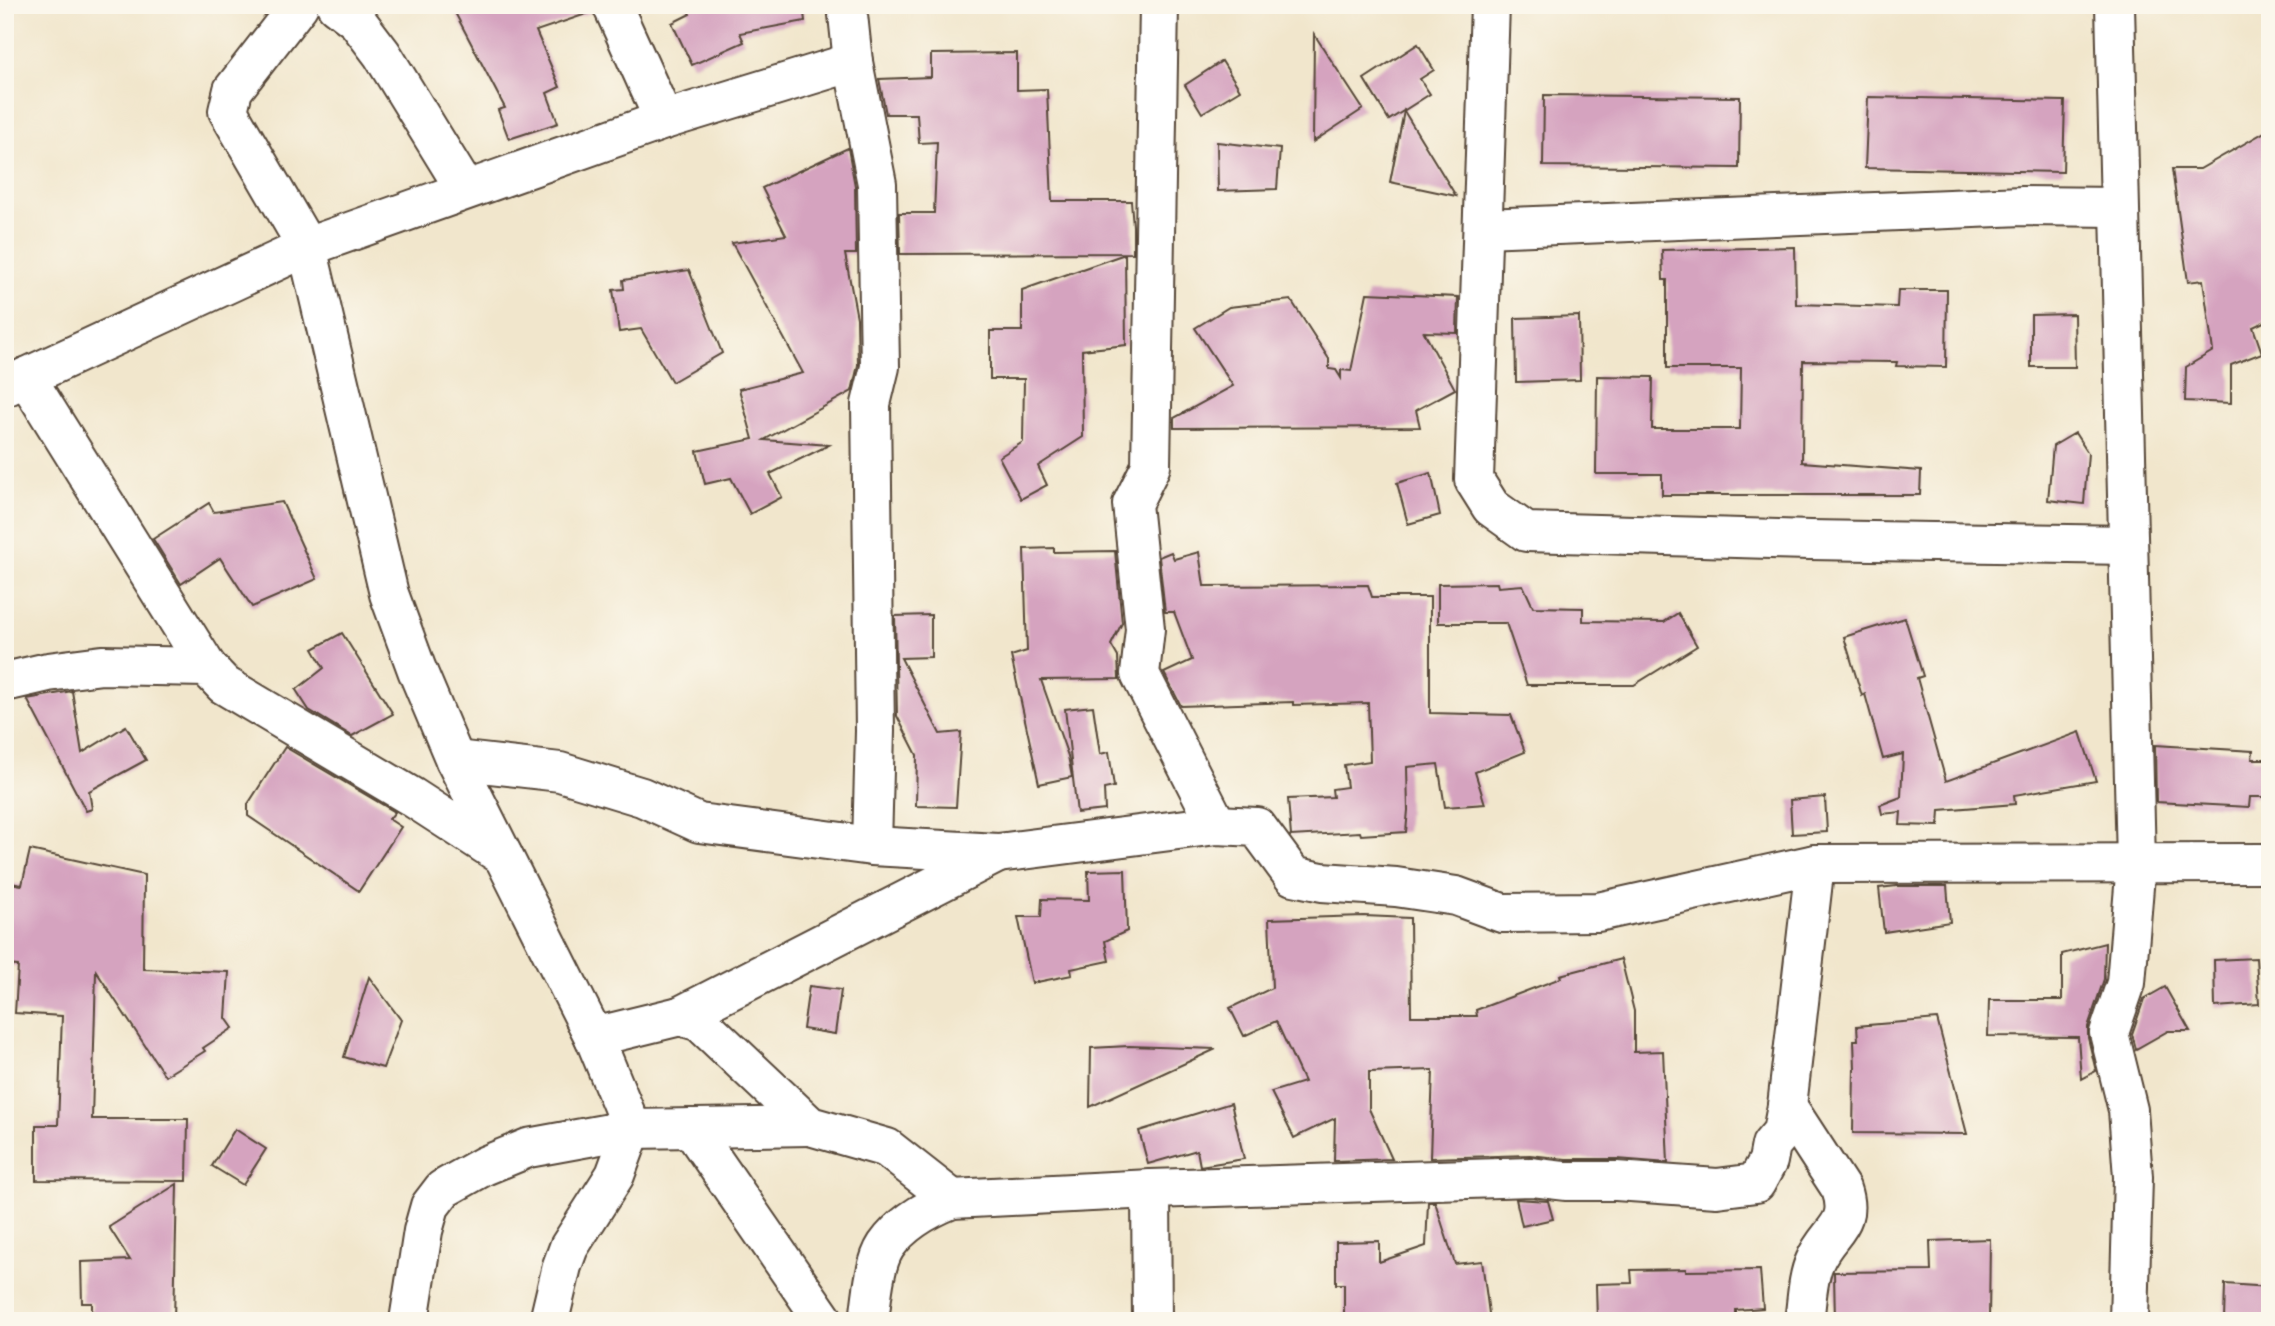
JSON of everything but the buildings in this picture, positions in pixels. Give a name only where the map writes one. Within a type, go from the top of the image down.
[{"type":"street","points":[[299,5],[233,90],[228,111],[307,247],[389,594],[416,670],[455,761],[594,1037],[632,1129],[615,1175],[569,1247],[550,1321]]},
{"type":"street","points":[[336,5],[357,21],[382,54],[465,189]]},
{"type":"street","points":[[612,5],[664,120]]},
{"type":"street","points":[[847,5],[853,62],[877,184],[880,367],[871,404],[875,731],[872,846]]},
{"type":"street","points":[[1159,5],[1151,466],[1132,503],[1145,629],[1140,674],[1217,825]]},
{"type":"street","points":[[1490,5],[1474,480],[1491,507],[1526,532],[2128,545]]},
{"type":"street","points":[[2115,5],[2136,863],[2126,983],[2109,1033],[2129,1110],[2133,1177],[2129,1321]]},
{"type":"street","points":[[504,858],[412,797],[224,685],[207,667],[16,382],[307,247],[664,120],[853,62]]},
{"type":"street","points":[[1483,228],[2023,206],[2119,207]]},
{"type":"street","points":[[5,682],[48,672],[102,665],[207,667]]},
{"type":"street","points":[[455,761],[560,772],[642,797],[699,823],[872,846],[998,853],[1217,825],[1257,827],[1293,876],[1322,882],[1396,887],[1456,896],[1502,913],[1598,912],[1815,864],[2270,863]]},
{"type":"street","points":[[594,1037],[680,1016],[998,853]]},
{"type":"street","points":[[869,1321],[875,1279],[885,1247],[904,1227],[926,1210],[953,1199],[1151,1189],[1531,1177],[1717,1188],[1756,1182],[1768,1161],[1771,1145],[1782,1132],[1787,1106],[1815,864]]},
{"type":"street","points":[[680,1016],[700,1023],[716,1036],[810,1126]]},
{"type":"street","points":[[1787,1106],[1841,1189],[1846,1203],[1843,1222],[1827,1238],[1814,1263],[1804,1321]]},
{"type":"street","points":[[409,1321],[423,1231],[430,1206],[443,1189],[484,1166],[528,1148],[632,1129],[810,1126],[887,1148],[953,1199]]},
{"type":"street","points":[[691,1128],[824,1321]]},
{"type":"street","points":[[1151,1189],[1152,1321]]}]
